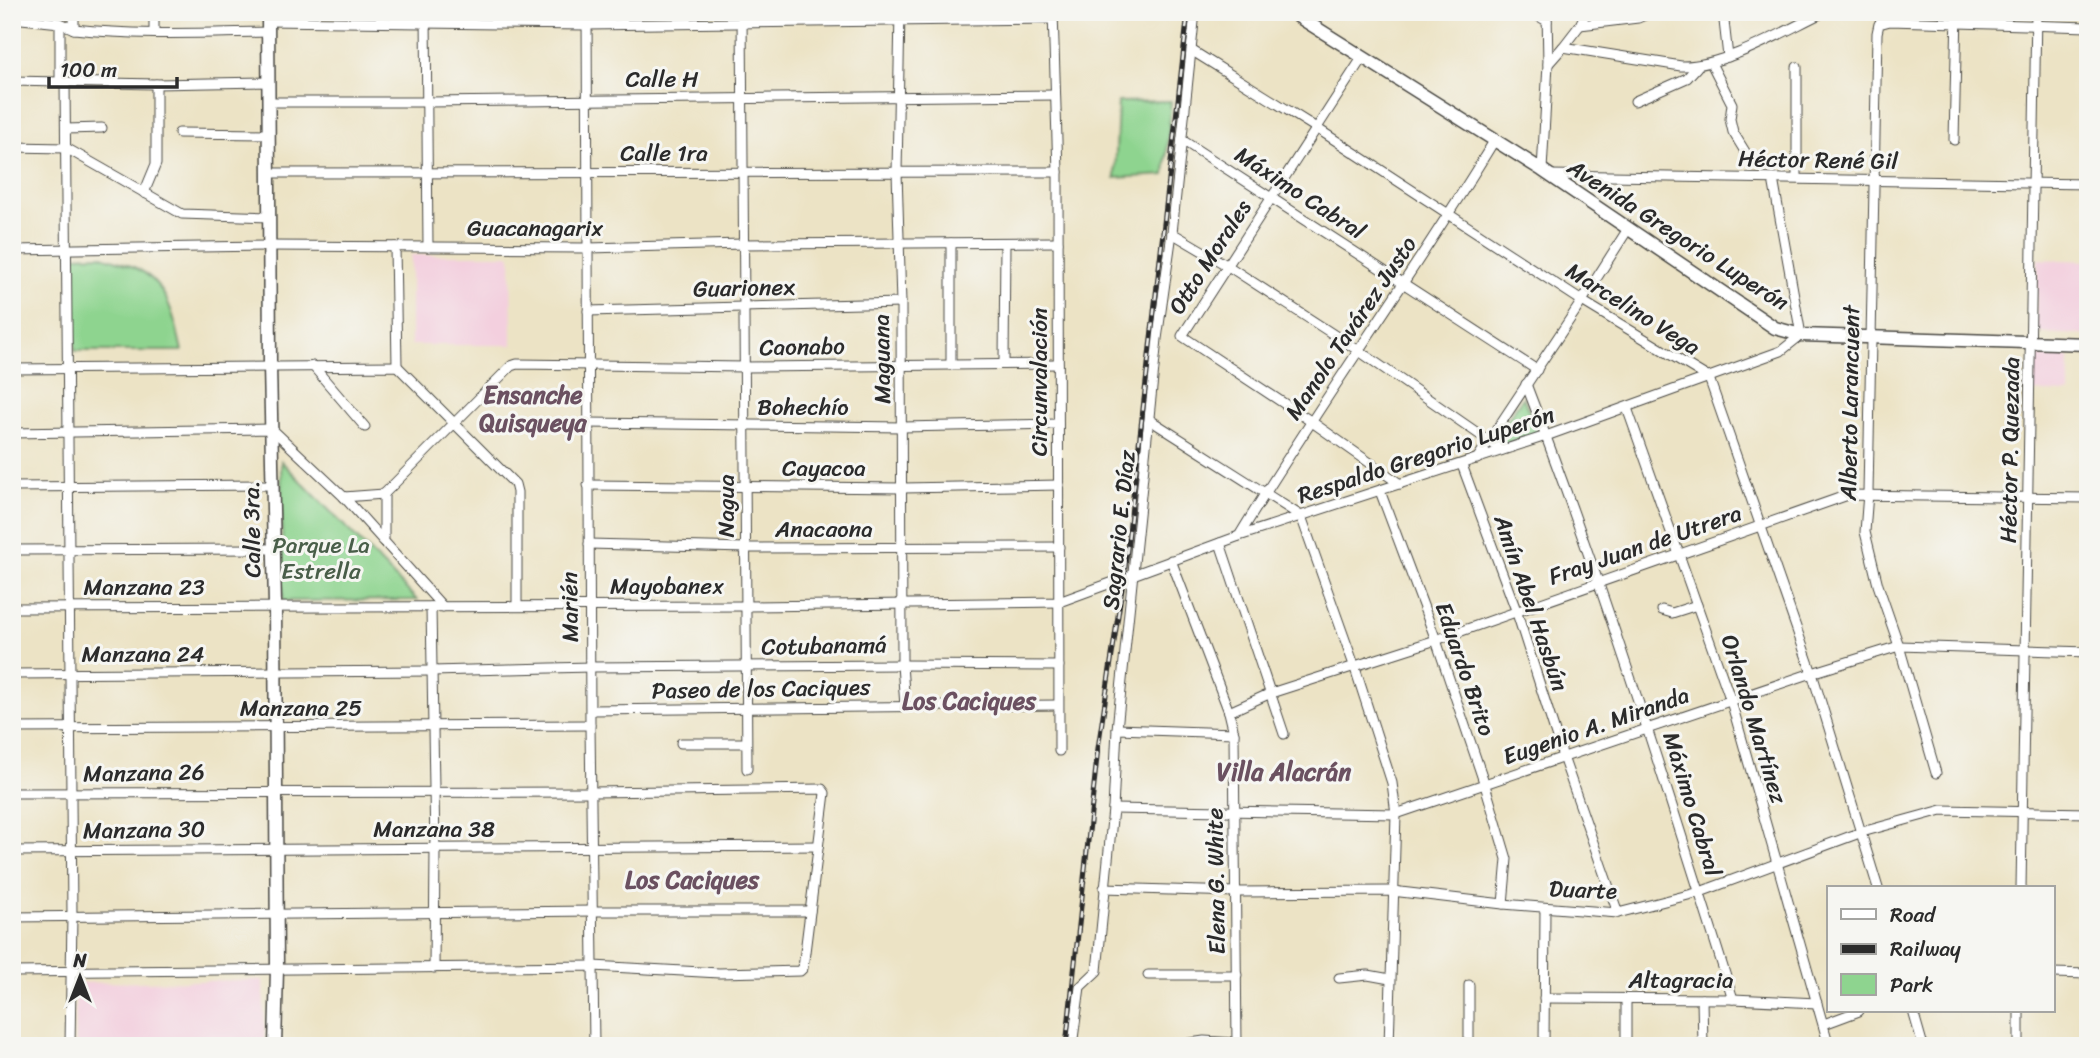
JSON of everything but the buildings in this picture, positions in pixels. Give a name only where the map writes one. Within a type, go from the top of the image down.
[{"type":"main road","name":"Avenida Gregorio Luperón","points":[[1291,12],[1545,173],[1774,328],[1801,335],[2088,344]]},
{"type":"main road","name":"Calle 3ra.","points":[[268,21],[270,365],[275,607],[275,1046]]},
{"type":"street","points":[[74,29],[75,12]]},
{"type":"street","points":[[154,12],[154,33]]},
{"type":"street","name":"Marién","points":[[587,12],[594,1046]]},
{"type":"street","name":"Nagua","points":[[742,12],[747,769]]},
{"type":"street","name":"Sagrario E. Díaz","points":[[1072,1046],[1080,987],[1097,971],[1113,809],[1117,729],[1157,339],[1172,233],[1195,12]]},
{"type":"street","points":[[1531,12],[1547,17],[1545,173]]},
{"type":"street","points":[[1548,64],[1580,25],[1586,12]]},
{"type":"street","points":[[1580,25],[1638,18],[1652,12]]},
{"type":"street","points":[[1723,12],[1728,57]]},
{"type":"street","points":[[1563,47],[1681,66],[1697,66],[1728,57],[1824,12]]},
{"type":"street","points":[[1954,140],[1957,12]]},
{"type":"street","name":"Héctor P. Quezada","points":[[2021,886],[2024,650],[2030,496],[2036,12]]},
{"type":"street","points":[[12,18],[23,15],[74,29],[154,33],[268,21],[426,17],[587,25],[1053,15]]},
{"type":"street","name":"Circunvalación","points":[[1053,15],[1058,172],[1059,751]]},
{"type":"street","points":[[426,17],[428,247]]},
{"type":"street","name":"Maguana","points":[[900,17],[897,172],[903,488],[902,664],[905,706]]},
{"type":"street","name":"Alberto Larancuent","points":[[1936,773],[1878,584],[1865,532],[1870,338],[1879,24],[1890,21],[1957,23]]},
{"type":"street","points":[[60,23],[66,128],[72,916],[70,1046]]},
{"type":"street","points":[[1957,23],[2088,27]]},
{"type":"street","name":"Marcelino Vega","points":[[1191,50],[1318,129],[1582,301],[1709,378],[1812,673],[1877,886]]},
{"type":"street","name":"Otto Morales","points":[[1312,422],[1182,336],[1363,58]]},
{"type":"street","points":[[1711,63],[1732,104],[1730,119],[1733,132],[1752,163]]},
{"type":"street","points":[[1635,101],[1687,78],[1697,66]]},
{"type":"street","points":[[1797,67],[1797,178]]},
{"type":"street","points":[[12,81],[156,84],[268,82]]},
{"type":"street","points":[[144,194],[156,164],[156,84]]},
{"type":"street","name":"Calle H","points":[[269,102],[1055,95]]},
{"type":"street","points":[[66,128],[102,128]]},
{"type":"street","points":[[179,133],[269,134]]},
{"type":"street","name":"Máximo Cabral","points":[[1182,140],[1537,370]]},
{"type":"street","name":"Manolo Tavárez Justo","points":[[1239,536],[1450,214],[1494,141]]},
{"type":"street","points":[[12,147],[66,148],[182,214],[269,217]]},
{"type":"street","name":"Calle 1ra","points":[[269,173],[1058,172]]},
{"type":"street","name":"Héctor René Gil","points":[[1545,173],[2088,184]]},
{"type":"street","points":[[1773,179],[1801,335]]},
{"type":"street","points":[[1477,459],[1628,229]]},
{"type":"street","points":[[1172,233],[1359,351],[1502,450]]},
{"type":"street","name":"Guacanagarix","points":[[12,250],[269,246],[588,248],[1058,242]]},
{"type":"street","points":[[951,243],[951,365]]},
{"type":"street","points":[[1004,243],[1004,364]]},
{"type":"street","points":[[395,247],[397,366],[515,484],[517,606]]},
{"type":"street","name":"Guarionex","points":[[588,311],[901,303]]},
{"type":"street","name":"Respaldo Gregorio Luperón","points":[[1059,602],[1239,536],[1462,465],[1627,408],[1781,351],[1801,335]]},
{"type":"street","name":"Caonabo","points":[[384,494],[511,366],[524,363],[746,367],[1058,364]]},
{"type":"street","points":[[313,366],[365,427]]},
{"type":"street","points":[[12,369],[397,366]]},
{"type":"street","name":"Máximo Cabral","points":[[1526,384],[1599,582],[1733,999]]},
{"type":"street","name":"Orlando Martínez","points":[[1627,408],[1731,701],[1829,1046]]},
{"type":"street","points":[[1150,420],[1301,516],[1392,783],[1396,814],[1389,1046]]},
{"type":"street","points":[[1312,422],[1400,484]]},
{"type":"street","name":"Bohechío","points":[[589,423],[902,427],[1058,424]]},
{"type":"street","points":[[12,433],[272,429],[384,538],[443,607]]},
{"type":"street","name":"Amín Abel Hasbún","points":[[1462,465],[1516,610],[1563,757],[1618,913]]},
{"type":"street","points":[[12,487],[272,485]]},
{"type":"street","name":"Cayacoa","points":[[589,485],[903,488],[1059,485]]},
{"type":"street","name":"Eduardo Brito","points":[[1380,491],[1436,640],[1485,785],[1507,859],[1503,904]]},
{"type":"street","points":[[344,497],[384,494],[384,538]]},
{"type":"street","name":"Fray Juan de Utrera","points":[[1229,712],[1270,693],[1436,640],[1848,495],[2088,498]]},
{"type":"street","points":[[1220,543],[1284,734]]},
{"type":"street","name":"Anacaona","points":[[589,544],[746,548],[1059,547]]},
{"type":"street","points":[[12,550],[273,549]]},
{"type":"street","name":"Elena G. White","points":[[1171,560],[1229,712],[1234,733],[1237,1045]]},
{"type":"street","name":"Mayobanex","points":[[275,607],[1059,602]]},
{"type":"street","points":[[1662,610],[1672,613],[1697,605]]},
{"type":"street","name":"Manzana 23","points":[[12,608],[275,607]]},
{"type":"street","points":[[431,607],[434,968]]},
{"type":"street","name":"Eugenio A. Miranda","points":[[1113,809],[1396,814],[1899,646],[2088,652]]},
{"type":"street","name":"Cotubanamá","points":[[432,671],[902,664],[1059,666]]},
{"type":"street","points":[[275,672],[432,671]]},
{"type":"street","name":"Manzana 24","points":[[12,674],[275,672]]},
{"type":"street","name":"Paseo de los Caciques","points":[[591,710],[1058,705]]},
{"type":"street","name":"Manzana 25","points":[[12,728],[590,725]]},
{"type":"street","points":[[1117,729],[1234,733]]},
{"type":"street","points":[[681,743],[746,743]]},
{"type":"street","name":"Manzana 26","points":[[12,793],[822,789],[825,793],[818,846]]},
{"type":"street","name":"Duarte","points":[[1104,888],[1236,892],[1392,891],[1503,904],[1618,913],[1700,892],[1862,832],[1942,810],[2088,813]]},
{"type":"street","points":[[12,972],[593,966],[719,973],[800,971],[803,968],[818,846]]},
{"type":"street","name":"Manzana 38","points":[[276,847],[435,849],[818,846]]},
{"type":"street","name":"Manzana 30","points":[[12,850],[276,847]]},
{"type":"street","points":[[1544,1046],[1545,908]]},
{"type":"street","points":[[12,917],[810,911]]},
{"type":"street","points":[[2054,973],[2088,974]]},
{"type":"street","points":[[1148,975],[1237,975]]},
{"type":"street","points":[[1339,978],[1368,975],[1390,979]]},
{"type":"street","points":[[1469,985],[1469,1046]]},
{"type":"street","name":"Altagracia","points":[[1544,998],[1733,999],[1818,1003]]},
{"type":"street","points":[[1626,999],[1626,1046]]},
{"type":"street","points":[[1702,999],[1703,1046]]},
{"type":"street","points":[[1824,1024],[1856,1012]]},
{"type":"street","points":[[1913,1012],[1923,1046]]},
{"type":"street","points":[[2019,1012],[2019,1046]]},
{"type":"street","points":[[1170,1046],[1204,1041],[1285,1046]]},
{"type":"shaded area","points":[[411,255],[511,255],[512,345],[411,345]]},
{"type":"shaded area","points":[[2038,259],[2088,261],[2088,335],[2035,333]]},
{"type":"shaded area","points":[[2034,356],[2069,357],[2069,393],[2033,392]]},
{"type":"shaded area","points":[[263,980],[265,1046],[76,1046],[75,983]]},
{"type":"green space","points":[[1171,101],[1165,175],[1115,178],[1118,102]]},
{"type":"green space","points":[[100,255],[138,269],[157,285],[169,305],[182,351],[75,351],[73,256]]},
{"type":"green space","points":[[1523,397],[1538,433],[1505,444],[1496,436]]},
{"type":"green space","name":"Parque La Estrella","points":[[281,461],[417,600],[283,601]]},
{"type":"railway","points":[[1066,1046],[1098,748],[1124,576],[1188,12]]},
{"type":"district","name":"Ensanche Quisqueya","points":[[533,409]]},
{"type":"district","name":"Los Caciques","points":[[969,701]]},
{"type":"district","name":"Villa Alacrán","points":[[1284,772]]},
{"type":"district","name":"Los Caciques","points":[[692,880]]}]
